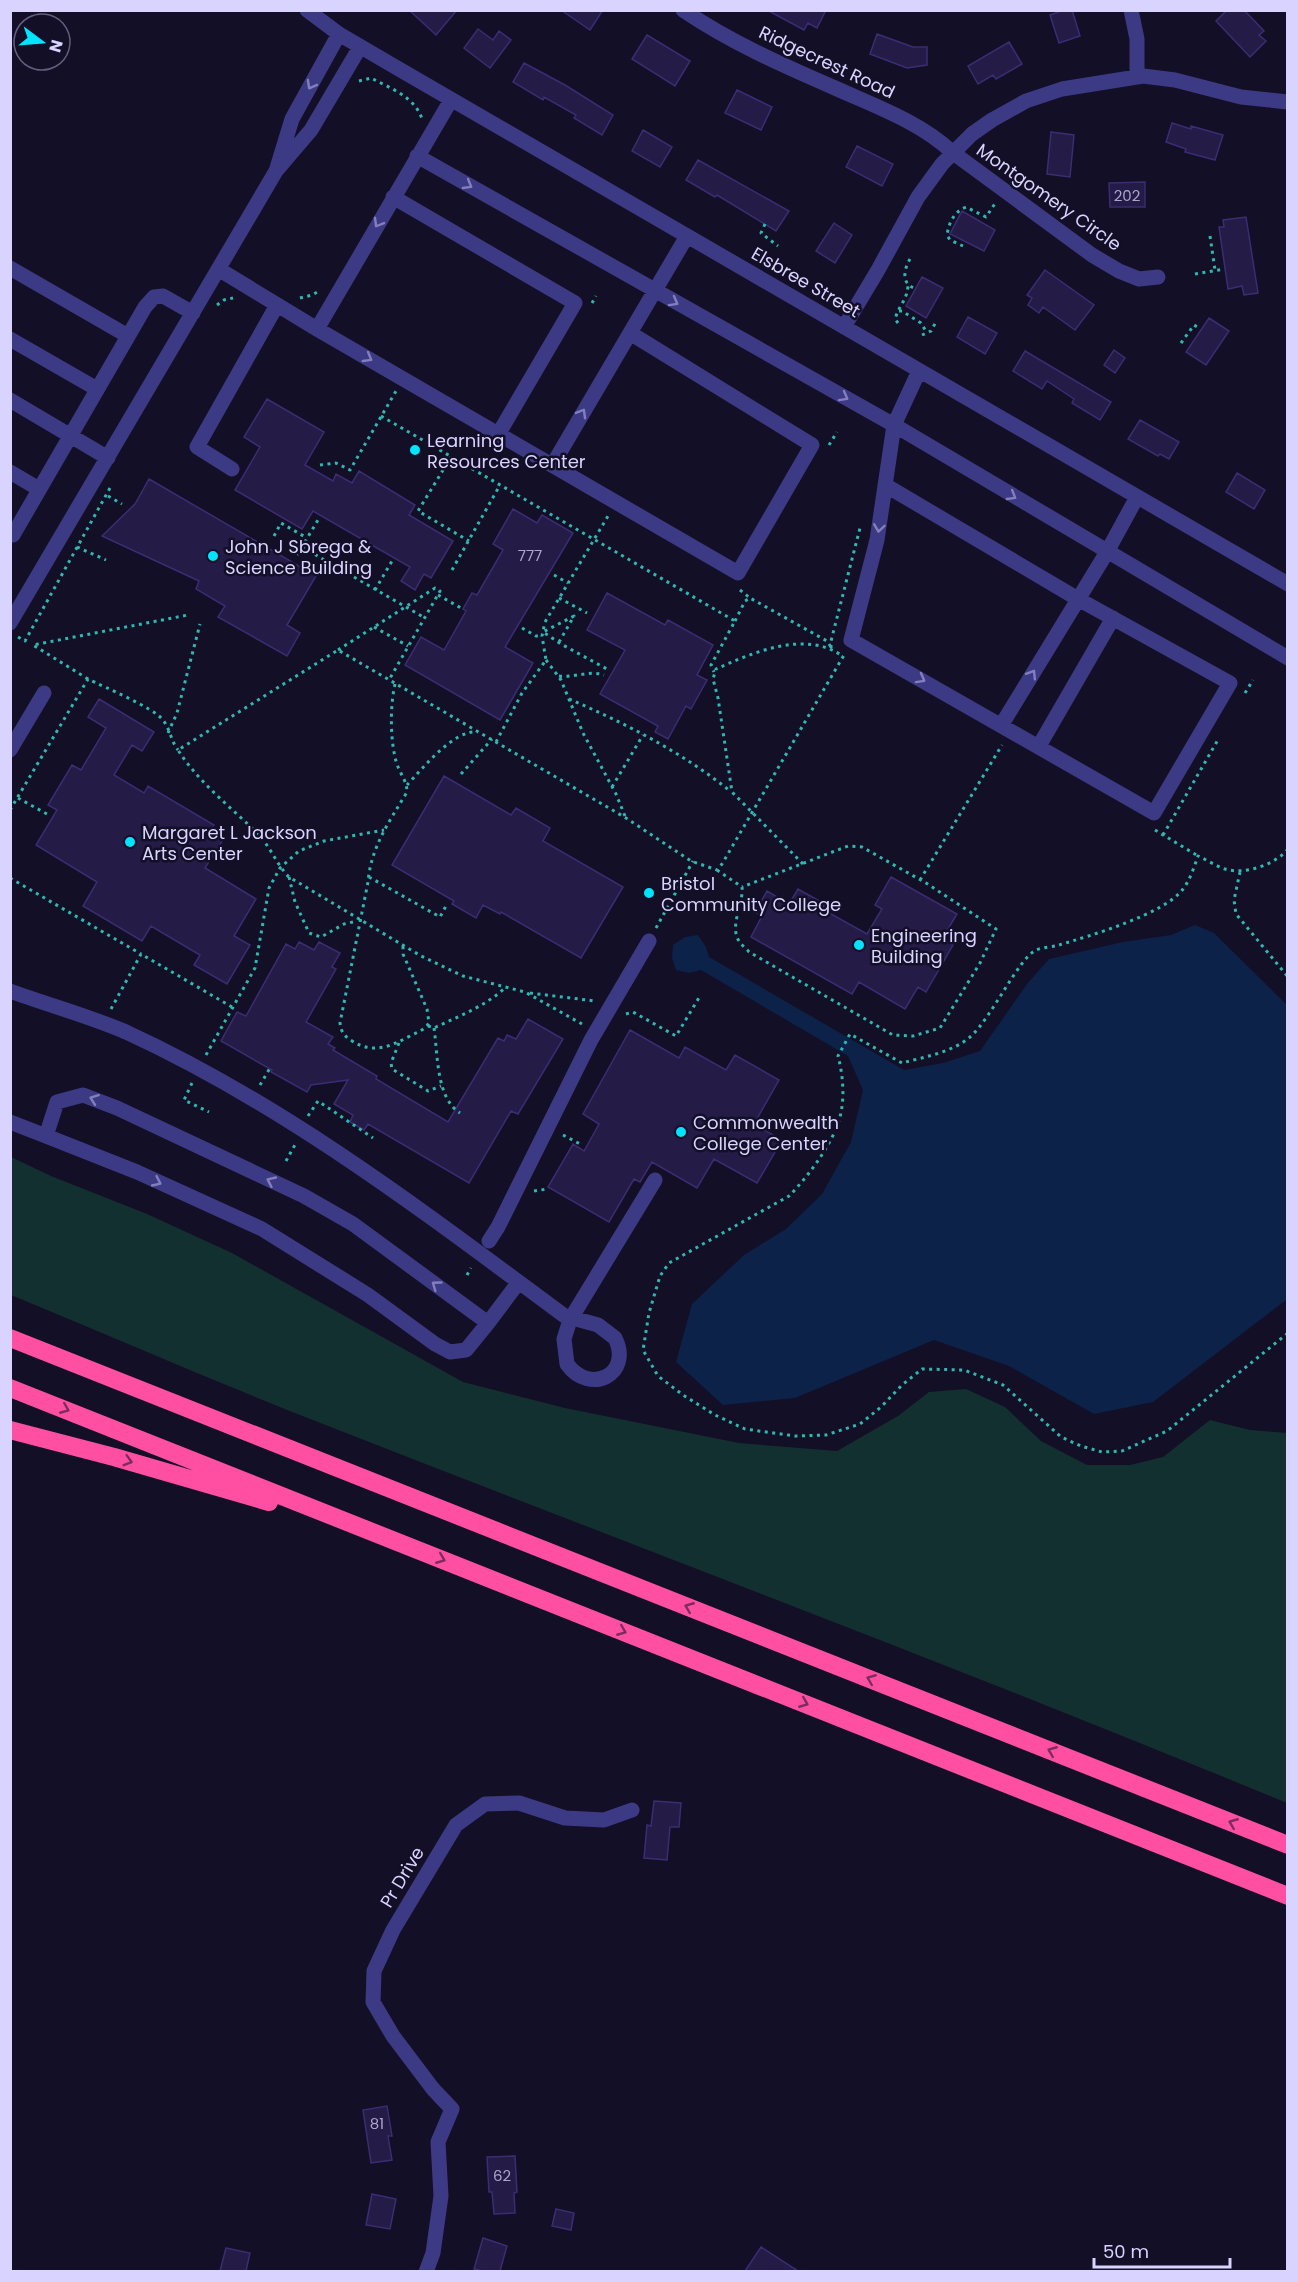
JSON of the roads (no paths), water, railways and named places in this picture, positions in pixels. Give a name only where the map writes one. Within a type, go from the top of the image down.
[{"type":"highway","points":[[10,1338],[1287,1845]]},
{"type":"highway","points":[[10,1388],[1287,1896]]},
{"type":"highway","points":[[10,1430],[222,1488],[407,1545]]},
{"type":"street","name":"Elsbree Street","points":[[307,10],[360,47],[1287,584]]},
{"type":"street","name":"Ridgecrest Road","points":[[683,10],[778,62],[909,122],[937,139],[952,152]]},
{"type":"street","points":[[1131,10],[1137,39],[1137,77]]},
{"type":"street","points":[[276,171],[292,119],[339,34]]},
{"type":"street","points":[[10,623],[220,270],[276,171],[311,130],[360,47]]},
{"type":"street","points":[[844,327],[918,197],[952,152],[982,126],[1026,100],[1062,89],[1137,77],[1159,77],[1229,94],[1287,102]]},
{"type":"street","points":[[317,328],[451,100]]},
{"type":"street","name":"Montgomery Circle","points":[[952,152],[1092,255],[1119,271],[1139,279],[1158,277]]},
{"type":"street","points":[[417,156],[894,425],[1287,658]]},
{"type":"street","points":[[393,197],[574,303],[500,433]]},
{"type":"street","points":[[553,464],[687,236]]},
{"type":"street","points":[[10,268],[128,336]]},
{"type":"street","points":[[220,270],[738,573],[812,445],[630,333]]},
{"type":"street","points":[[13,535],[145,306],[154,297],[163,296],[193,313]]},
{"type":"street","points":[[232,469],[197,447],[277,305]]},
{"type":"street","points":[[10,339],[97,388]]},
{"type":"street","points":[[885,485],[1078,598],[1230,683],[1154,813],[1002,724],[851,640],[877,540],[885,485],[894,425],[920,371]]},
{"type":"street","points":[[10,400],[108,458]]},
{"type":"street","points":[[10,472],[39,489]]},
{"type":"street","points":[[1002,724],[1107,552],[1137,497]]},
{"type":"street","points":[[1039,746],[1113,618]]},
{"type":"street","points":[[10,750],[44,693]]},
{"type":"street","points":[[489,1241],[596,1032],[616,1009],[649,941]]},
{"type":"street","points":[[11,993],[125,1032],[229,1086],[339,1153],[570,1320],[655,1180]]},
{"type":"street","points":[[46,1136],[57,1102],[83,1095],[117,1108],[314,1201],[353,1224],[485,1321]]},
{"type":"street","points":[[10,1122],[137,1172],[262,1229],[368,1295],[435,1344],[450,1352],[466,1350],[485,1321],[518,1283]]},
{"type":"street","name":"Pr Drive","points":[[426,2271],[433,2253],[441,2196],[438,2142],[452,2109],[426,2080],[393,2036],[373,2002],[374,1971],[393,1930],[456,1825],[485,1804],[519,1803],[565,1818],[604,1820],[632,1810]]},
{"type":"water","points":[[1195,925],[1214,933],[1287,1005],[1288,1299],[1153,1402],[1094,1414],[1009,1366],[934,1340],[795,1398],[723,1405],[676,1362],[692,1304],[744,1255],[786,1229],[822,1194],[851,1142],[863,1090],[848,1056],[701,970],[689,973],[676,970],[672,958],[673,945],[685,937],[698,935],[709,957],[904,1070],[943,1063],[980,1051],[1027,984],[1049,959],[1123,942],[1171,935]]},
{"type":"place","name":"Learning Resources Center","points":[[415,450]]},
{"type":"place","name":"John J Sbrega & Science Building","points":[[213,556]]},
{"type":"place","name":"Margaret L Jackson Arts Center","points":[[130,842]]},
{"type":"place","name":"Bristol Community College","points":[[649,893]]},
{"type":"place","name":"Engineering Building","points":[[859,945]]},
{"type":"place","name":"Commonwealth College Center","points":[[681,1132]]}]
